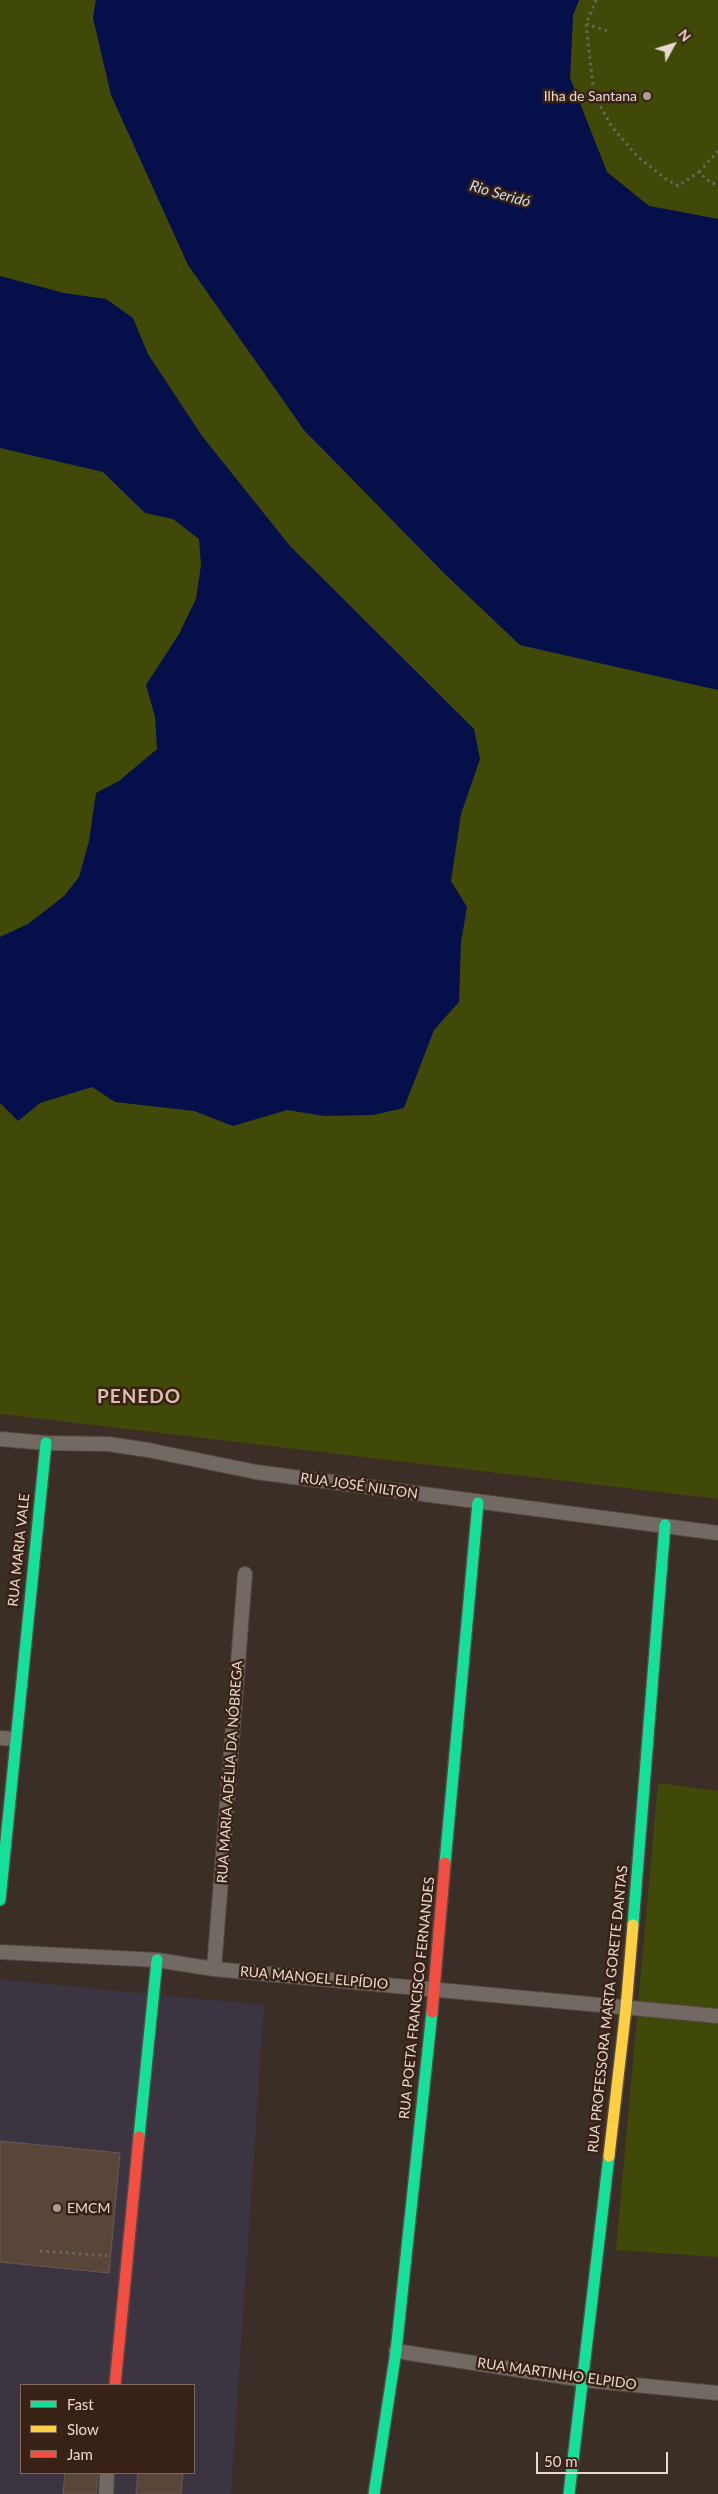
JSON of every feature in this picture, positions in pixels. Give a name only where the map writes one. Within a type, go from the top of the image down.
[{"type":"street","name":"RUA JOSÉ NILTON","points":[[0,1439],[46,1443],[108,1444],[148,1450],[256,1472],[478,1503],[718,1533]]},
{"type":"street","name":"RUA MARIA VALE","points":[[0,1900],[14,1739],[46,1443]]},
{"type":"street","name":"RUA POETA FRANCISCO FERNANDES","points":[[374,2494],[396,2351],[434,1990],[478,1503]]},
{"type":"street","name":"RUA PROFESSORA MARTA GORETE DANTAS","points":[[569,2494],[584,2380],[626,2008],[666,1525]]},
{"type":"street","name":"RUA MARIA ADÉLIA DA NÓBREGA","points":[[214,1969],[245,1574]]},
{"type":"street","points":[[0,1738],[14,1739]]},
{"type":"street","name":"RUA MANOEL ELPÍDIO","points":[[0,1952],[158,1960],[214,1969],[718,2016]]},
{"type":"street","points":[[115,2384],[158,1960]]},
{"type":"street","name":"RUA MARTINHO ELPIDO","points":[[396,2351],[584,2380],[718,2393]]},
{"type":"street","points":[[106,2494],[107,2474]]},
{"type":"path","points":[[596,0],[586,24],[594,95],[612,127],[638,157],[678,186],[699,172],[718,151]]},
{"type":"path","points":[[586,24],[608,31]]},
{"type":"path","points":[[699,172],[711,183],[718,184]]},
{"type":"path","points":[[40,2251],[128,2258]]},
{"type":"shaded area","points":[[0,1979],[264,2005],[231,2494],[0,2494]]},
{"type":"green space","points":[[0,0],[96,0],[93,18],[304,430],[444,573],[520,645],[718,690],[718,1499],[0,1414]]},
{"type":"green space","name":"Ilha de Santana","points":[[579,0],[718,0],[718,219],[649,206],[607,172],[570,78],[573,15]]},
{"type":"green space","points":[[658,1783],[718,1791],[718,2257],[616,2250]]},
{"type":"water","name":"Rio Seridó","points":[[96,0],[579,0],[573,15],[570,78],[607,172],[649,206],[718,219],[718,690],[520,645],[444,573],[304,430],[188,265],[111,95],[93,18]]},
{"type":"water","points":[[0,276],[64,293],[106,299],[133,318],[148,354],[202,436],[290,546],[474,729],[480,759],[461,814],[451,881],[467,907],[461,942],[459,1002],[434,1030],[404,1108],[373,1115],[324,1116],[287,1110],[233,1126],[194,1111],[115,1102],[92,1087],[40,1103],[18,1121],[0,1103],[0,937],[28,924],[64,896],[79,877],[89,841],[96,793],[119,781],[157,749],[155,717],[146,685],[179,634],[196,599],[201,565],[199,539],[173,519],[145,513],[103,472],[0,448]]},
{"type":"building","name":"EMCM","points":[[0,2141],[120,2153],[109,2273],[0,2262]]},
{"type":"building","points":[[65,2474],[98,2474],[96,2494],[63,2494]]},
{"type":"building","points":[[138,2474],[183,2474],[181,2494],[136,2494]]},
{"type":"traffic: fast","points":[[0,1900],[46,1443]]},
{"type":"traffic: fast","points":[[445,1863],[478,1503]]},
{"type":"traffic: fast","points":[[633,1925],[665,1525]]},
{"type":"traffic: fast","points":[[139,2137],[157,1960]]},
{"type":"traffic: fast","points":[[374,2494],[396,2351],[432,2012]]},
{"type":"traffic: fast","points":[[569,2494],[609,2156]]},
{"type":"traffic: slow","points":[[609,2156],[626,2008],[633,1925]]},
{"type":"traffic: jam","points":[[432,2012],[445,1863]]},
{"type":"traffic: jam","points":[[115,2384],[139,2137]]},
{"type":"place","name":"Ilha de Santana","points":[[647,96]]},
{"type":"place","name":"EMCM","points":[[57,2208]]},
{"type":"district","name":"PENEDO","points":[[139,1397]]}]
